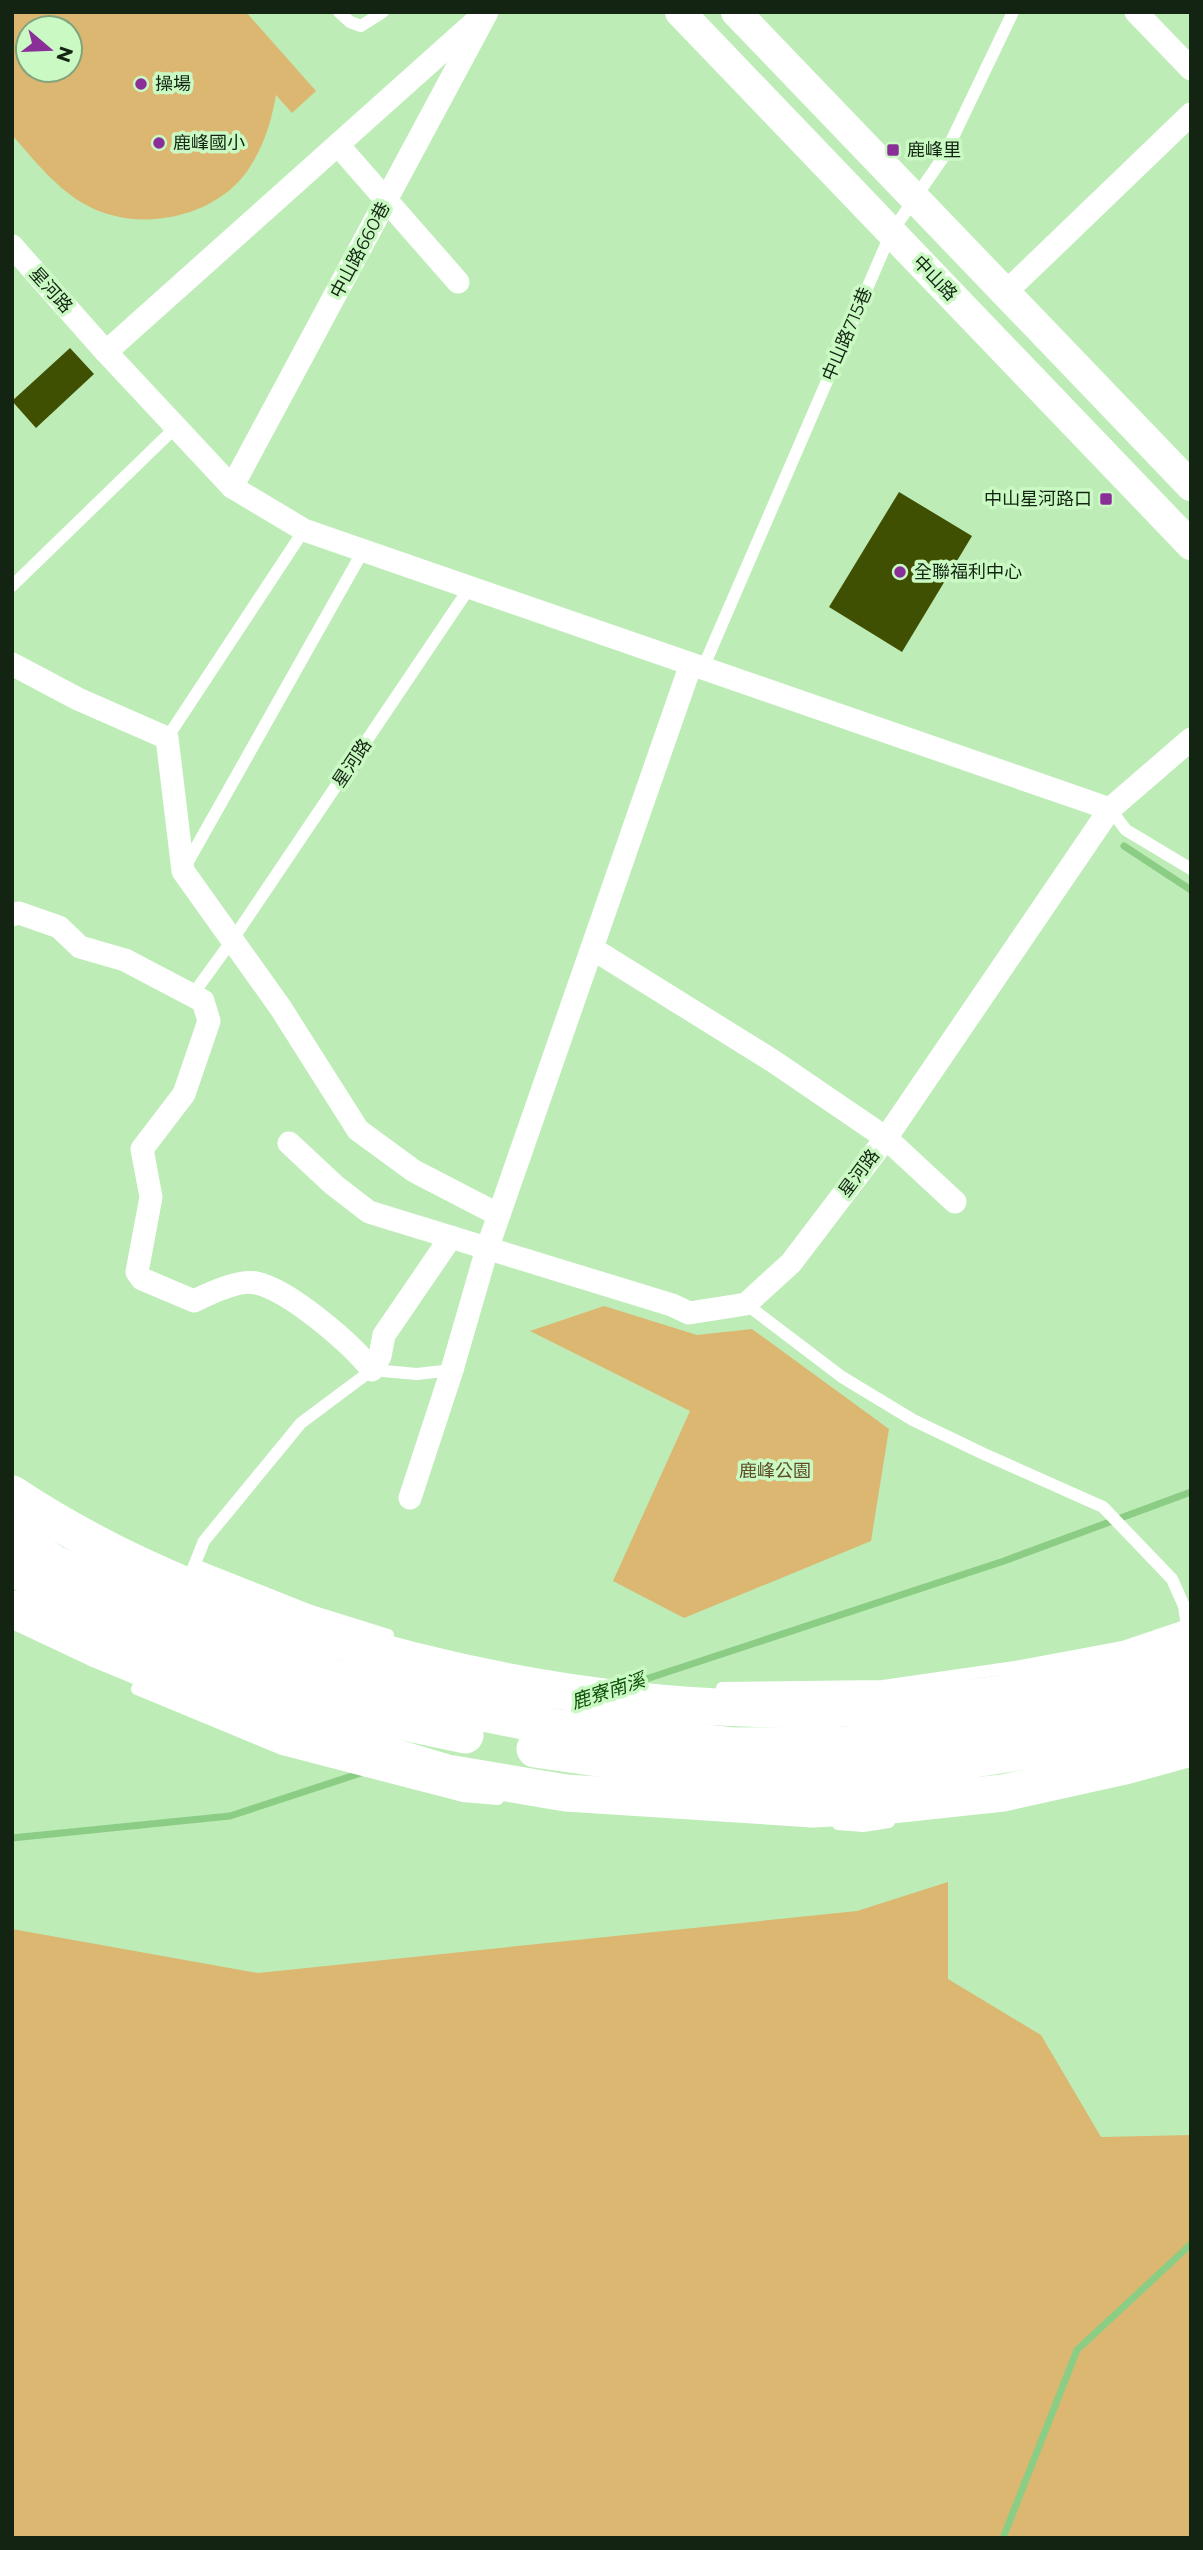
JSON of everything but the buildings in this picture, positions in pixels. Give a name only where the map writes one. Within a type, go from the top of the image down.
[{"type":"main road","points":[[12,1494],[50,1519],[129,1560],[214,1598],[285,1624],[380,1653],[455,1671],[630,1701],[762,1708],[862,1707],[955,1699],[1058,1684],[1157,1660],[1189,1633]]},
{"type":"main road","points":[[12,1536],[53,1563],[202,1630],[336,1678],[439,1704],[558,1728],[734,1746],[849,1745],[969,1733],[1104,1708],[1191,1678]]},
{"type":"main road","points":[[12,1566],[70,1601],[220,1665],[333,1707],[536,1749],[688,1771],[845,1774],[968,1760],[1110,1737],[1191,1711]]},
{"type":"main road","points":[[12,1609],[99,1650],[268,1720],[447,1773],[566,1793],[814,1809],[891,1805],[1003,1793],[1125,1766],[1191,1748]]},
{"type":"street","name":"中山路660巷","points":[[106,352],[487,12]]},
{"type":"street","name":"中山路660巷","points":[[232,487],[487,12]]},
{"type":"street","name":"中山路","points":[[680,12],[1191,545]]},
{"type":"street","points":[[736,12],[1191,486]]},
{"type":"street","points":[[1136,12],[1191,69]]},
{"type":"street","points":[[1005,293],[1191,114]]},
{"type":"street","points":[[338,145],[458,282]]},
{"type":"street","name":"星河路","points":[[12,246],[232,487],[304,530],[1110,809]]},
{"type":"street","points":[[12,664],[78,699],[167,738],[183,871],[233,939],[358,1130],[414,1171],[499,1215]]},
{"type":"street","points":[[410,1498],[452,1370],[487,1248],[697,666]]},
{"type":"street","name":"星河路","points":[[746,1304],[791,1263],[886,1138],[1110,809],[1191,739]]},
{"type":"street","points":[[12,915],[19,912],[59,927],[80,947],[125,960],[203,1001],[209,1021],[184,1094],[142,1149],[151,1197],[136,1272],[142,1279],[194,1301],[215,1290],[253,1282],[283,1293],[359,1352],[372,1370],[380,1356],[384,1335],[451,1237]]},
{"type":"street","points":[[593,949],[773,1061],[886,1138],[955,1202]]},
{"type":"street","points":[[289,1143],[334,1185],[369,1212],[690,1313],[746,1304]]},
{"type":"lane","points":[[339,12],[350,22],[361,26],[383,12]]},
{"type":"lane","name":"中山路715巷","points":[[697,666],[891,233],[944,156],[1013,12]]},
{"type":"lane","points":[[12,586],[177,426]]},
{"type":"lane","points":[[167,738],[304,530]]},
{"type":"lane","points":[[183,871],[363,551]]},
{"type":"lane","name":"星河路","points":[[203,1001],[196,989],[233,939],[470,587]]},
{"type":"lane","points":[[1110,809],[1126,830],[1191,869]]},
{"type":"lane","points":[[710,1688],[883,1686],[1015,1667],[1189,1633],[1184,1606],[1172,1579],[1103,1507],[913,1420],[842,1377],[746,1304]]},
{"type":"lane","points":[[452,1370],[417,1374],[372,1370],[301,1423],[204,1541],[137,1689],[282,1749],[463,1796],[516,1801]]},
{"type":"lane","points":[[195,1565],[310,1611],[399,1638]]},
{"type":"lane","points":[[552,1675],[591,1683],[617,1684]]},
{"type":"lane","points":[[967,1810],[1033,1800],[1191,1760]]},
{"type":"lane","points":[[822,1824],[863,1826],[902,1820]]},
{"type":"green space","name":"鹿峰國小","points":[[12,12],[246,12],[316,91],[292,113],[276,95],[263,143],[248,170],[234,186],[217,199],[176,216],[132,219],[110,215],[78,200],[48,175],[12,135]]},
{"type":"green space","name":"鹿峰公園","points":[[604,1306],[697,1335],[752,1329],[889,1429],[871,1541],[684,1618],[613,1581],[690,1411],[530,1331]]},
{"type":"green space","points":[[948,1882],[948,1979],[1041,2035],[1101,2137],[1191,2135],[1191,2538],[12,2538],[12,1929],[258,1973],[857,1911]]},
{"type":"waterway","points":[[1124,846],[1191,890]]},
{"type":"waterway","name":"鹿寮南溪","points":[[628,1685],[1004,1561],[1191,1492]]},
{"type":"waterway","name":"鹿寮南溪","points":[[12,1838],[230,1816],[364,1772]]},
{"type":"waterway","points":[[1003,2538],[1077,2350],[1191,2244]]},
{"type":"place","name":"操場","points":[[141,84]]},
{"type":"place","name":"鹿峰國小","points":[[159,143]]},
{"type":"place","name":"鹿峰里","points":[[893,150]]},
{"type":"place","name":"中山星河路口","points":[[1106,499]]},
{"type":"place","name":"全聯福利中心","points":[[900,572]]}]
